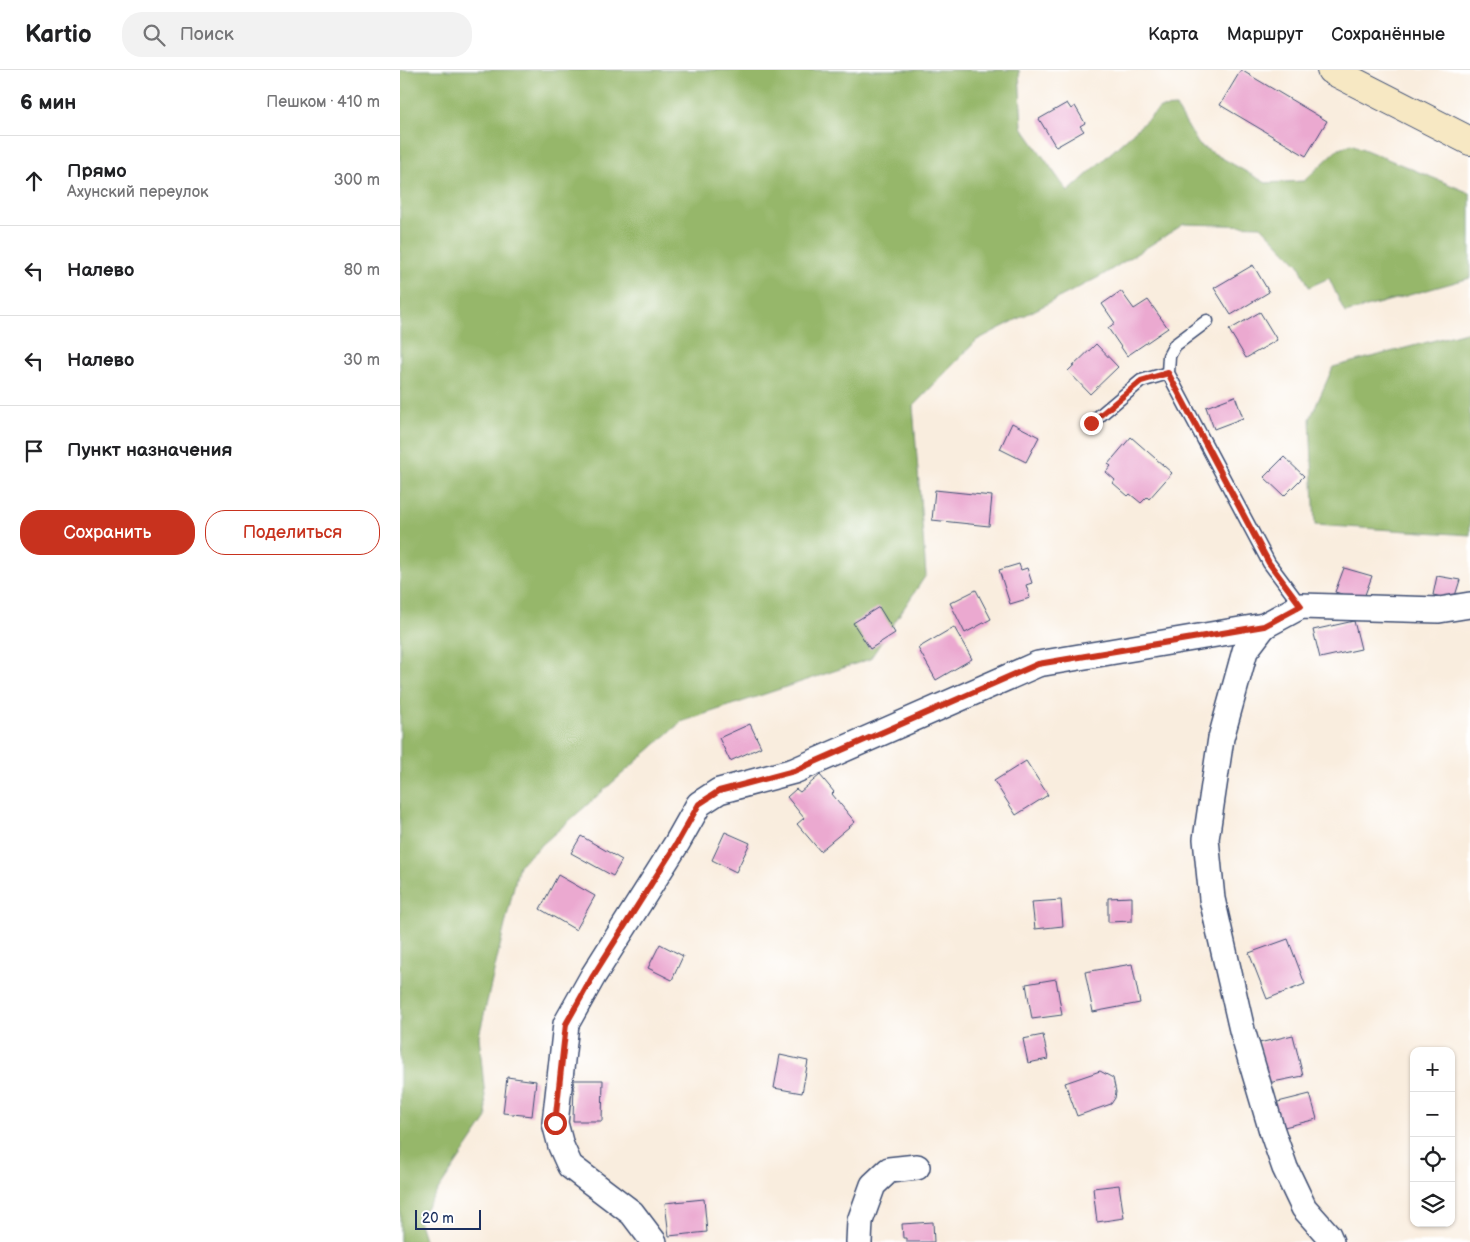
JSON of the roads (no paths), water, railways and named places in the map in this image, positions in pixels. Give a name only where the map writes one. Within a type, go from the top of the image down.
[{"type":"street","points":[[1331,70],[1470,141]]},
{"type":"street","points":[[654,1242],[632,1213],[570,1166],[561,1146],[555,1123],[561,1064],[566,1024],[593,976],[677,843],[699,804],[719,791],[794,771],[1038,664],[1264,626],[1301,606],[1439,610],[1470,605]]},
{"type":"street","points":[[1264,626],[1244,651],[1221,738],[1206,839],[1212,899],[1242,1030],[1272,1131],[1285,1168],[1304,1208],[1328,1235],[1331,1242]]},
{"type":"street","points":[[859,1242],[860,1221],[873,1185],[889,1170],[917,1167]]},
{"type":"lane","points":[[1207,321],[1175,345],[1169,356],[1168,373],[1269,563],[1301,606]]},
{"type":"lane","points":[[1091,423],[1141,381],[1168,373]]}]
